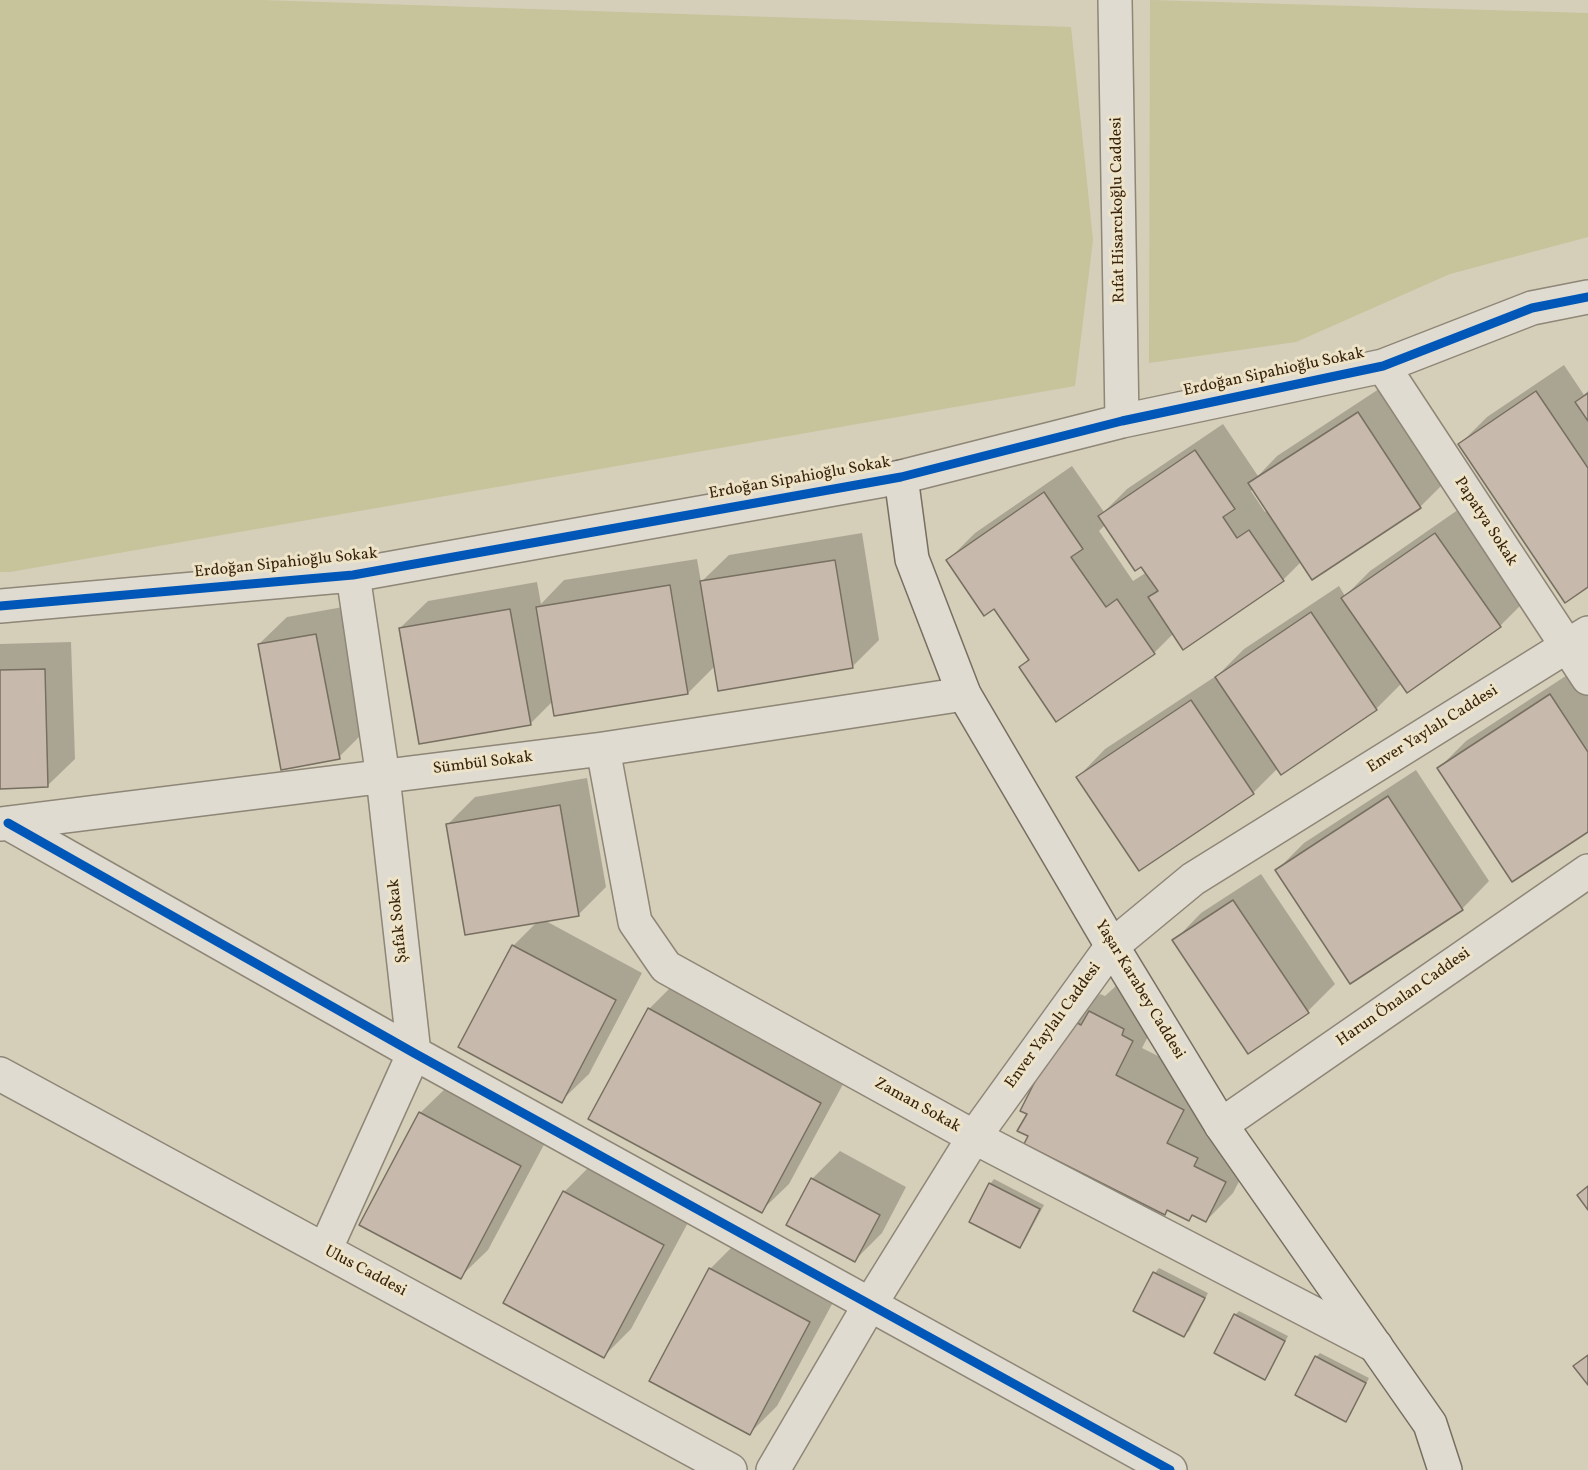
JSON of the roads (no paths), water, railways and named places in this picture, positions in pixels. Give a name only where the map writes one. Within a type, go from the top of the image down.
[{"type":"street","name":"Rıfat Hisarcıkoğlu Caddesi","points":[[1115,0],[1122,421]]},
{"type":"street","name":"Erdoğan Sipahioğlu Sokak","points":[[0,606],[353,575],[900,477],[1122,421],[1383,366],[1532,308],[1588,297]]},
{"type":"street","name":"Papatya Sokak","points":[[1383,366],[1577,640],[1588,678]]},
{"type":"street","name":"Yaşar Karabey Caddesi","points":[[900,477],[912,559],[964,694],[1112,946],[1221,1125],[1431,1424],[1445,1470]]},
{"type":"street","name":"Şafak Sokak","points":[[353,575],[383,777],[414,1053]]},
{"type":"street","name":"Enver Yaylalı Caddesi","points":[[773,1470],[869,1306],[974,1137],[1112,946],[1193,879],[1577,640]]},
{"type":"street","name":"Sümbül Sokak","points":[[4,824],[603,749],[964,694]]},
{"type":"street","name":"Zaman Sokak","points":[[603,749],[635,922],[666,967],[974,1137],[1376,1346]]},
{"type":"street","points":[[4,824],[869,1306],[1170,1470]]},
{"type":"street","name":"Harun Önalan Caddesi","points":[[1221,1125],[1588,871]]},
{"type":"street","points":[[325,1250],[414,1053]]},
{"type":"street","name":"Ulus Caddesi","points":[[0,1074],[730,1470]]}]
